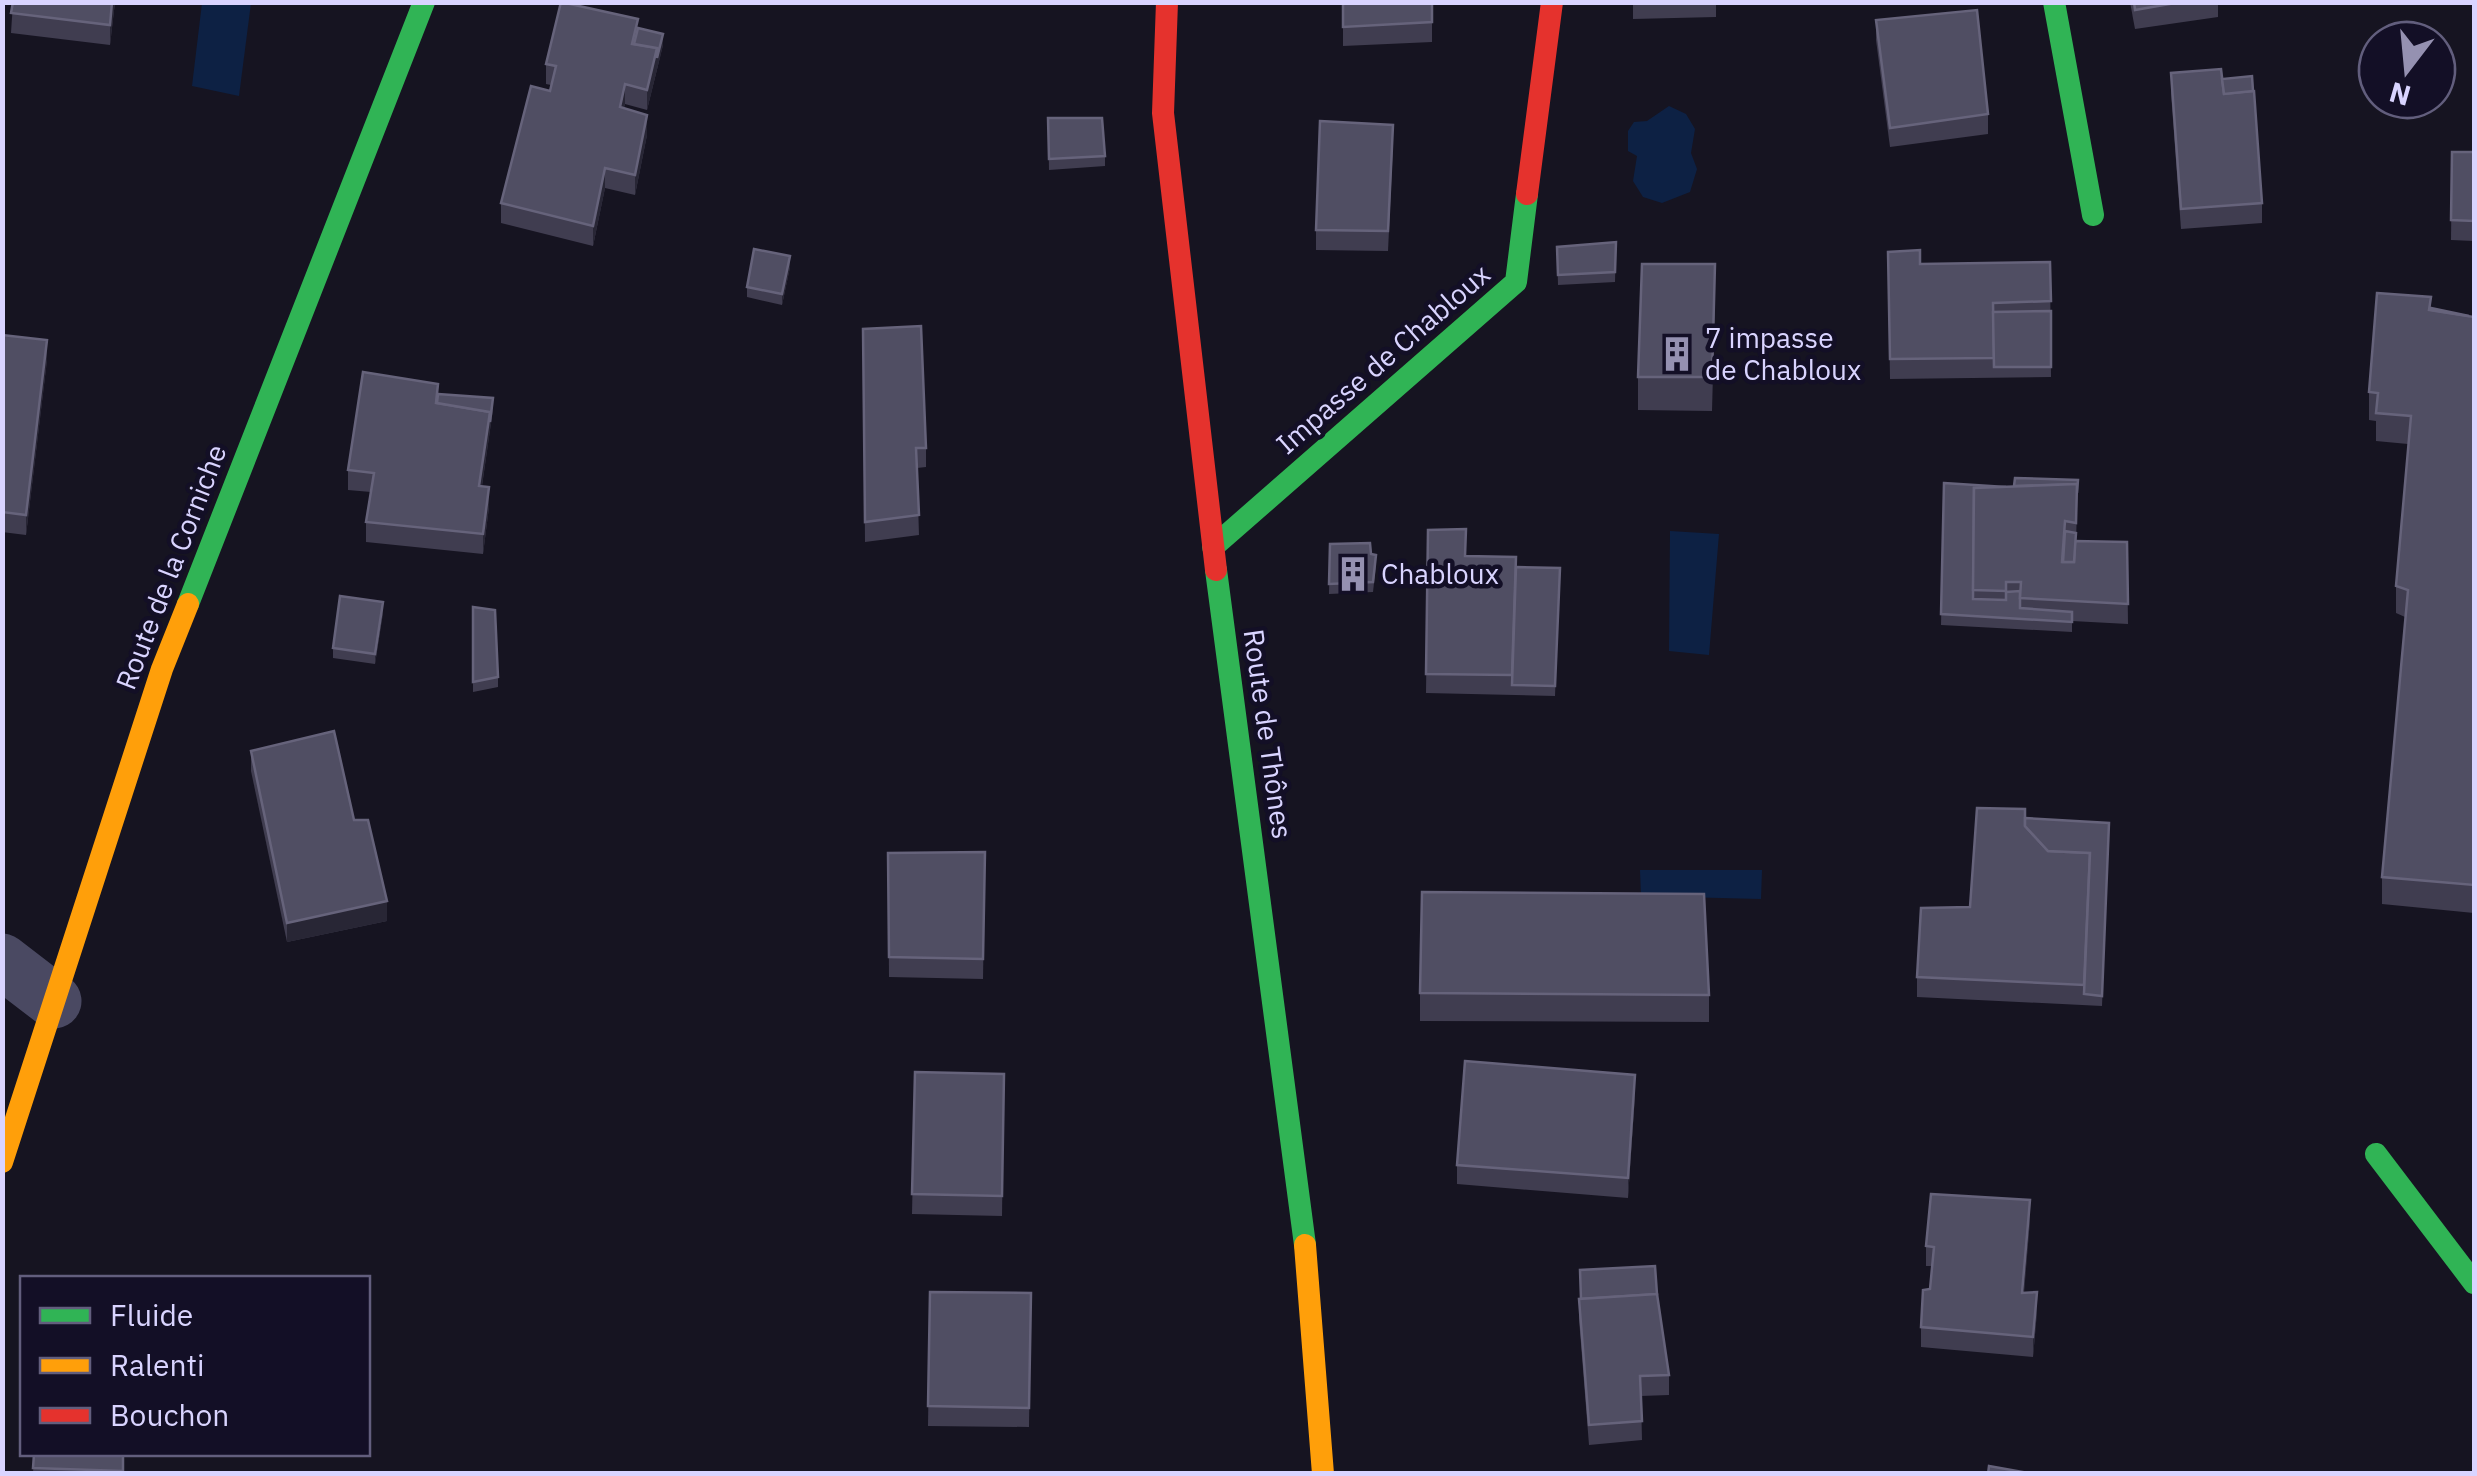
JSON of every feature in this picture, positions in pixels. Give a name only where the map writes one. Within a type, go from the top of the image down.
[{"type":"street","name":"Route de la Corniche","points":[[2,1162],[162,668],[424,2]]},
{"type":"street","name":"Route de Thônes","points":[[1167,2],[1164,113],[1213,547],[1308,1267],[1324,1474]]},
{"type":"street","name":"Impasse de Chabloux","points":[[1213,547],[1516,282],[1552,2]]},
{"type":"street","points":[[2054,2],[2093,215]]},
{"type":"street","points":[[2,962],[54,1001]]},
{"type":"street","points":[[2376,1154],[2474,1283]]},
{"type":"water","points":[[202,3],[251,3],[239,96],[192,86]]},
{"type":"water","points":[[1669,106],[1686,114],[1695,129],[1691,153],[1697,169],[1690,192],[1662,203],[1643,197],[1633,181],[1637,156],[1628,151],[1628,131],[1634,122],[1647,121]]},
{"type":"water","points":[[1670,531],[1719,534],[1709,655],[1669,651]]},
{"type":"water","points":[[1640,870],[1762,870],[1761,899],[1641,896]]},
{"type":"building","points":[[13,2],[112,2],[110,25],[11,13]]},
{"type":"building","points":[[561,2],[638,19],[632,44],[657,48],[647,90],[625,84],[620,107],[647,115],[635,175],[605,168],[593,226],[501,203],[531,86],[550,91],[556,66],[546,64]]},
{"type":"building","points":[[1343,2],[1432,2],[1432,22],[1343,27]]},
{"type":"building","points":[[2134,2],[2181,2],[2135,10]]},
{"type":"building","points":[[1977,10],[1988,114],[1890,128],[1876,20]]},
{"type":"building","points":[[638,28],[663,34],[657,58],[657,48],[634,44]]},
{"type":"building","points":[[2221,69],[2224,94],[2254,91],[2262,203],[2181,209],[2171,73]]},
{"type":"building","points":[[2252,76],[2253,91],[2224,94],[2222,79]]},
{"type":"building","points":[[1048,118],[1102,118],[1105,156],[1049,159]]},
{"type":"building","points":[[1320,121],[1393,125],[1388,231],[1316,230]]},
{"type":"building","points":[[2452,152],[2474,152],[2474,221],[2451,220]]},
{"type":"building","points":[[1616,242],[1615,272],[1558,275],[1557,247]]},
{"type":"building","points":[[754,249],[790,256],[782,294],[747,287]]},
{"type":"building","points":[[1920,250],[1920,264],[2050,262],[2051,301],[1993,303],[1994,358],[1890,359],[1888,252]]},
{"type":"building","name":"7 impasse de Chabloux","points":[[1642,264],[1715,264],[1712,377],[1638,377]]},
{"type":"building","points":[[2377,293],[2431,297],[2429,310],[2474,317],[2474,885],[2382,877],[2408,590],[2396,586],[2411,416],[2376,413],[2378,393],[2369,392]]},
{"type":"building","points":[[2051,311],[2051,367],[1994,367],[1993,312]]},
{"type":"building","points":[[921,326],[926,448],[916,448],[919,515],[865,522],[863,329]]},
{"type":"building","points":[[2,335],[47,340],[26,515],[2,512]]},
{"type":"building","points":[[363,372],[438,384],[436,403],[490,412],[479,486],[489,487],[483,534],[366,522],[374,473],[348,470]]},
{"type":"building","points":[[438,394],[493,398],[490,422],[490,412],[437,403]]},
{"type":"building","points":[[2015,478],[2078,480],[2077,493],[2077,484],[2014,486]]},
{"type":"building","points":[[1944,483],[2006,487],[1974,488],[1973,599],[2006,600],[2006,592],[2020,591],[2020,608],[2072,612],[2072,622],[1941,614]]},
{"type":"building","points":[[2077,484],[2076,523],[2065,521],[2062,562],[2074,562],[2075,541],[2127,542],[2128,604],[2020,598],[2021,582],[2006,582],[2006,591],[1973,590],[1974,488]]},
{"type":"building","points":[[1466,529],[1465,556],[1516,557],[1512,675],[1426,674],[1428,530]]},
{"type":"building","points":[[2065,531],[2076,533],[2074,562],[2063,562]]},
{"type":"building","name":"Chabloux","points":[[1370,543],[1371,554],[1376,555],[1373,582],[1329,584],[1330,544]]},
{"type":"building","points":[[1516,567],[1560,568],[1555,686],[1512,685]]},
{"type":"building","points":[[340,596],[383,602],[375,654],[333,648]]},
{"type":"building","points":[[473,607],[495,610],[498,677],[473,682]]},
{"type":"building","points":[[334,731],[354,820],[368,820],[387,901],[287,923],[251,751]]},
{"type":"building","points":[[1977,808],[2025,809],[2025,826],[2048,851],[2090,853],[2084,985],[1917,977],[1921,908],[1970,907]]},
{"type":"building","points":[[2025,818],[2109,823],[2102,996],[2084,994],[2090,853],[2048,851],[2025,826]]},
{"type":"building","points":[[985,852],[983,959],[889,957],[888,853]]},
{"type":"building","points":[[1422,892],[1704,894],[1709,995],[1420,993]]},
{"type":"building","points":[[1465,1061],[1635,1075],[1628,1178],[1457,1165]]},
{"type":"building","points":[[915,1072],[1004,1074],[1002,1196],[912,1194]]},
{"type":"building","points":[[1931,1194],[2030,1200],[2022,1293],[2037,1292],[2033,1337],[1921,1327],[1923,1290],[1930,1289],[1934,1247],[1926,1246]]},
{"type":"building","points":[[1655,1266],[1657,1294],[1581,1299],[1580,1270]]},
{"type":"building","points":[[930,1292],[1031,1293],[1029,1408],[928,1406]]},
{"type":"building","points":[[1657,1294],[1669,1375],[1640,1376],[1642,1421],[1589,1425],[1579,1299]]},
{"type":"building","points":[[34,1456],[123,1456],[123,1471],[33,1468]]},
{"type":"building","points":[[1989,1466],[2034,1474],[1988,1474]]},
{"type":"traffic: fast","points":[[188,604],[424,2]]},
{"type":"traffic: fast","points":[[2054,2],[2093,215]]},
{"type":"traffic: fast","points":[[1213,547],[1516,282],[1527,194]]},
{"type":"traffic: fast","points":[[1216,570],[1305,1245]]},
{"type":"traffic: fast","points":[[2376,1154],[2474,1283]]},
{"type":"traffic: slow","points":[[2,1162],[162,669],[188,604]]},
{"type":"traffic: slow","points":[[1305,1245],[1323,1474]]},
{"type":"traffic: jam","points":[[1167,2],[1163,113],[1216,570]]},
{"type":"traffic: jam","points":[[1527,194],[1552,2]]},
{"type":"place","name":"7 impasse de Chabloux","points":[[1677,354]]},
{"type":"place","name":"Chabloux","points":[[1353,574]]}]
